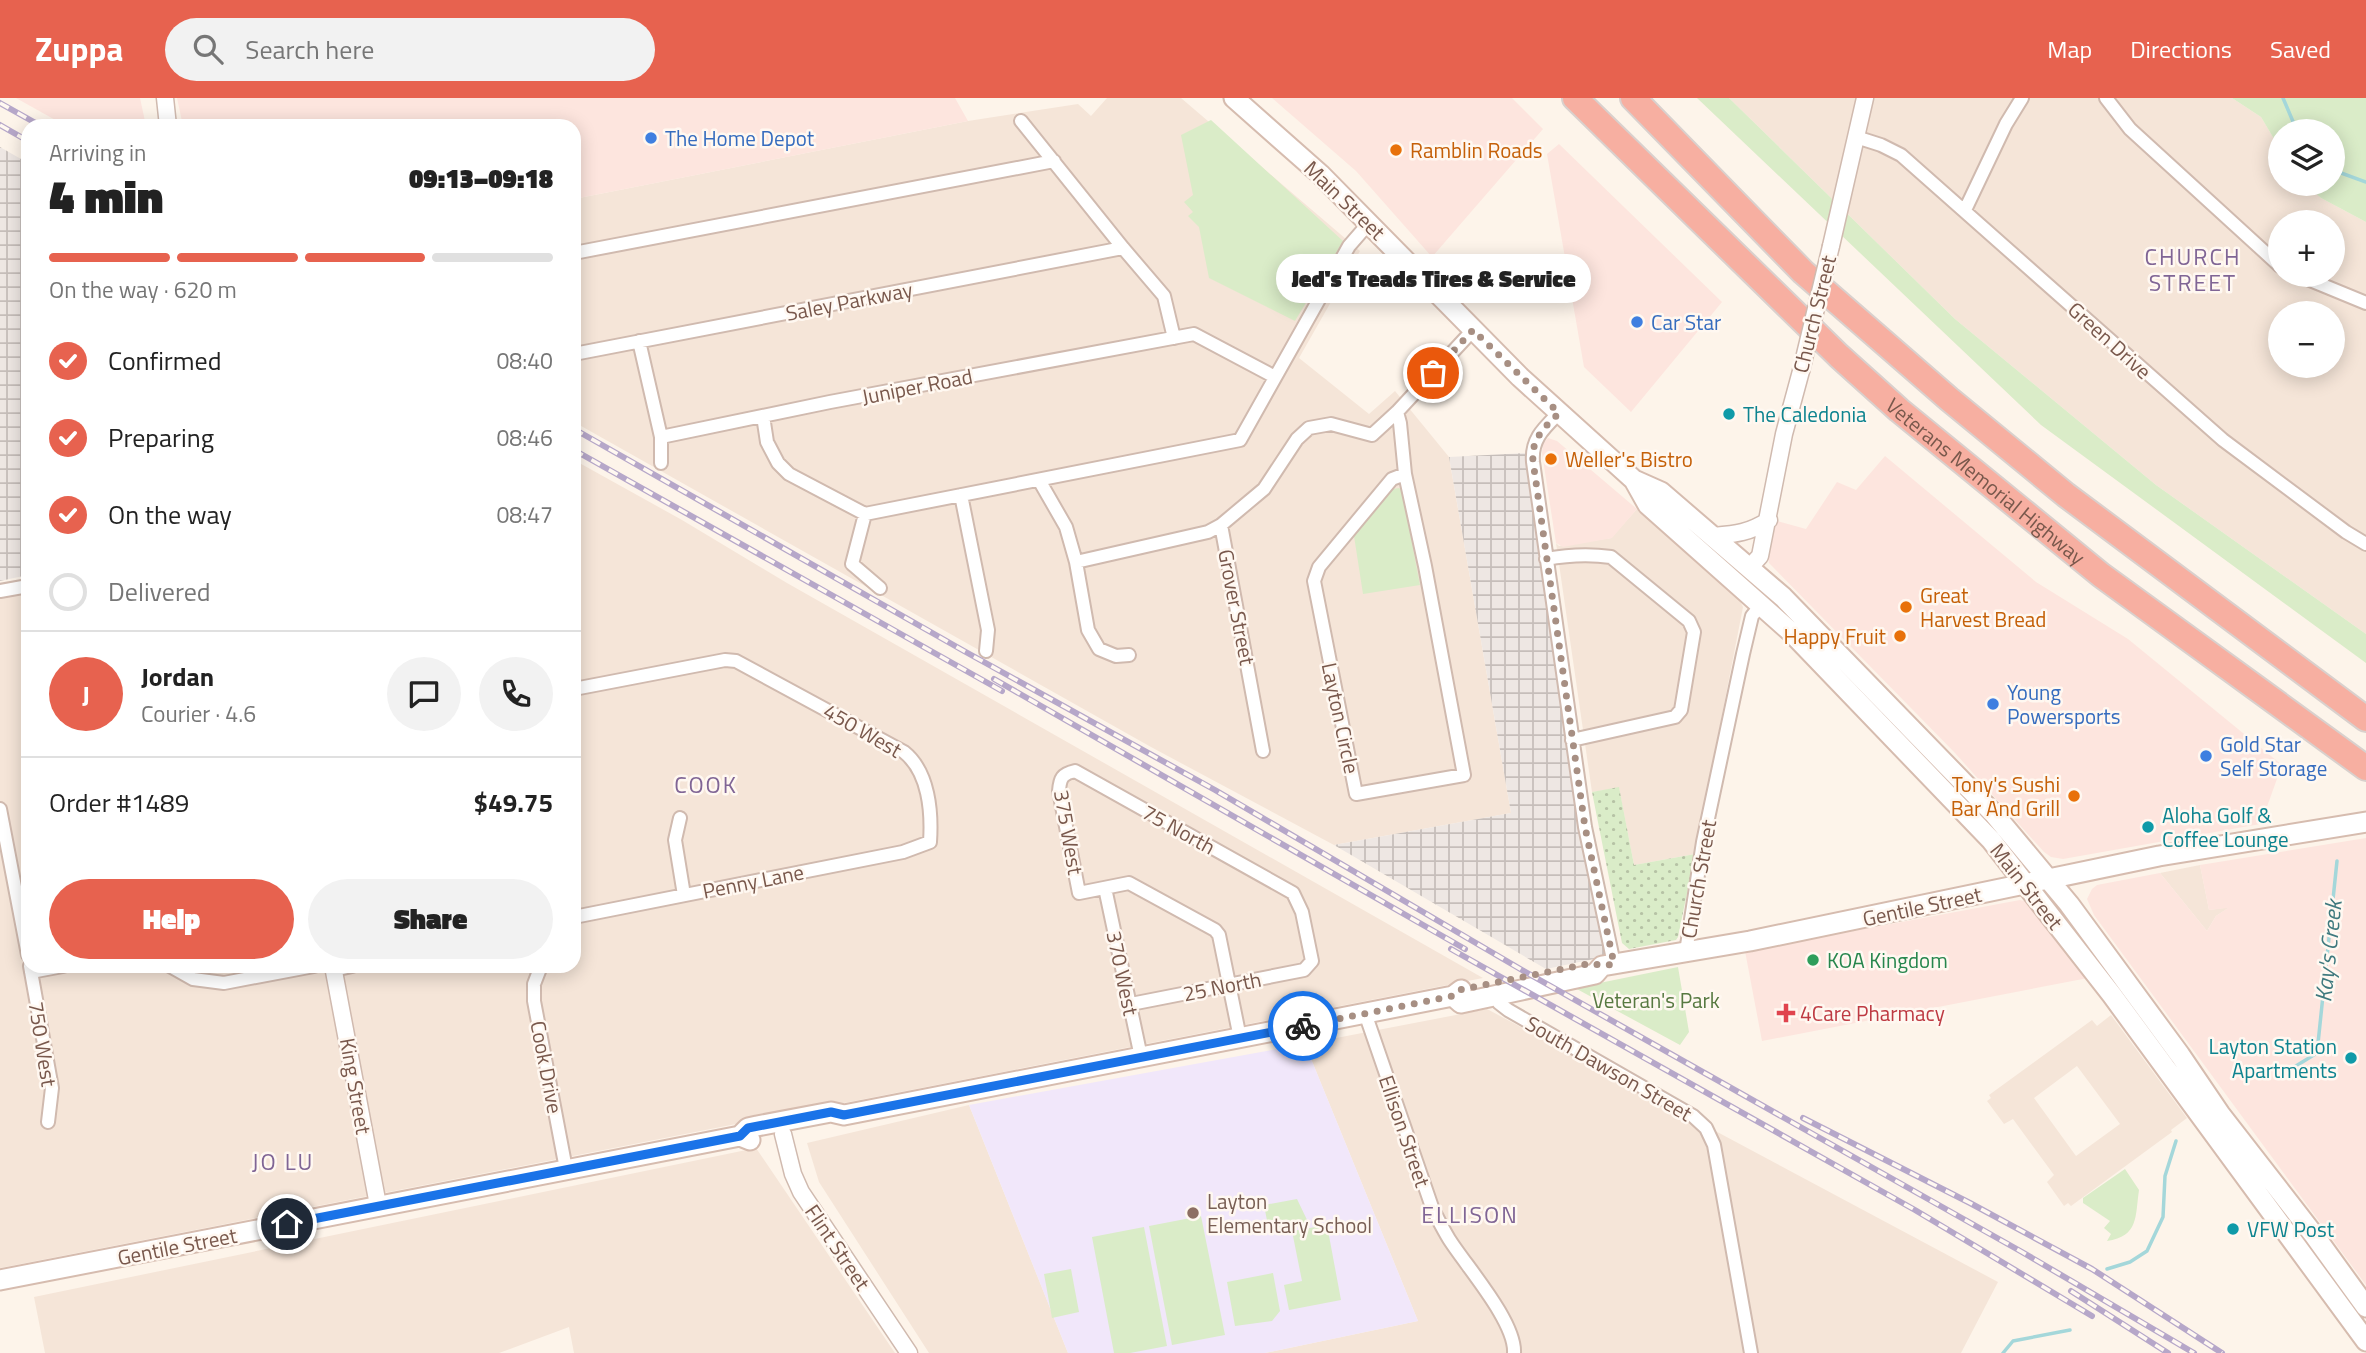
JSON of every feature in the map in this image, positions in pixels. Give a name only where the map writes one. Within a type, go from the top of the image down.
[{"type":"highway","name":"Veterans Memorial Highway","points":[[1575,98],[1839,356],[1910,419],[2101,575],[2366,768]]},
{"type":"highway","name":"Veterans Memorial Highway","points":[[1633,98],[1803,272],[1948,399],[2066,495],[2211,606],[2366,719]]},
{"type":"highway","points":[[2211,606],[2366,701]]},
{"type":"main road","name":"Main Street","points":[[1234,98],[1320,174],[1473,330],[1559,413],[1634,480],[1661,492],[1750,567],[1830,644],[1994,814],[2049,878],[2172,1044],[2220,1114],[2366,1307]]},
{"type":"main road","name":"Main Street","points":[[1634,480],[1648,505],[1791,632],[1968,814],[2026,883],[2112,995],[2366,1341]]},
{"type":"main road","points":[[1761,605],[1766,602],[1774,603],[1803,632],[1830,644]]},
{"type":"main road","name":"Gentile Street","points":[[741,1135],[748,1128],[831,1112],[842,1115],[1141,1058],[1453,996],[1459,990],[1592,963],[1608,965],[1686,952],[1845,922],[2159,856],[2366,822]]},
{"type":"main road","name":"Gentile Street","points":[[1453,996],[1461,1003],[1497,996],[1595,974],[1608,965]]},
{"type":"main road","name":"Gentile Street","points":[[0,1280],[741,1135],[777,1130],[783,1134],[838,1123],[842,1115]]},
{"type":"street","points":[[164,98],[169,119]]},
{"type":"street","name":"Church Street","points":[[1750,567],[1760,556],[1769,520],[1784,434],[1865,98]]},
{"type":"street","points":[[1965,210],[2006,124],[2022,98]]},
{"type":"street","points":[[2106,98],[2130,129],[2268,255]]},
{"type":"street","points":[[1021,121],[1164,296],[1174,338]]},
{"type":"street","name":"Green Drive","points":[[1856,137],[1901,155],[2223,439],[2346,532],[2366,544]]},
{"type":"street","points":[[581,252],[1054,161]]},
{"type":"street","points":[[763,416],[767,442],[778,463],[789,474],[864,514],[1240,440],[1349,246],[1369,223]]},
{"type":"street","name":"Saley Parkway","points":[[581,353],[1123,248]]},
{"type":"street","points":[[2327,287],[2366,303]]},
{"type":"street","points":[[1397,412],[1473,330]]},
{"type":"street","name":"Juniper Road","points":[[661,437],[1195,334],[1275,377]]},
{"type":"street","points":[[639,341],[661,437],[661,463]]},
{"type":"street","name":"Layton Circle","points":[[1397,412],[1405,474],[1464,775],[1356,794],[1314,581],[1319,567],[1392,479],[1405,474]]},
{"type":"street","name":"Grover Street","points":[[1263,751],[1221,525],[1264,489],[1297,439],[1309,428],[1331,424],[1372,435],[1397,412]]},
{"type":"street","points":[[1559,413],[1537,436],[1532,452],[1572,740],[1608,965]]},
{"type":"street","points":[[1039,480],[1066,527],[1076,562],[1088,630],[1099,649],[1116,656],[1129,655]]},
{"type":"street","points":[[961,495],[988,630],[986,651]]},
{"type":"street","points":[[864,514],[852,564],[880,588]]},
{"type":"street","points":[[1713,536],[1744,533],[1769,520]]},
{"type":"street","points":[[1076,562],[1208,532],[1221,525]]},
{"type":"street","points":[[1546,559],[1565,555],[1611,557],[1689,621],[1694,632],[1681,710],[1675,717],[1572,740]]},
{"type":"street","points":[[0,591],[21,587]]},
{"type":"street","name":"Church Street","points":[[1686,952],[1703,842],[1743,654],[1752,616],[1761,605]]},
{"type":"street","name":"450 West","points":[[581,689],[725,660],[736,661],[916,761],[932,816],[930,842]]},
{"type":"street","name":"75 North","points":[[1064,774],[1075,771],[1293,893],[1302,912],[1311,964]]},
{"type":"street","name":"375 West","points":[[1064,774],[1060,780],[1059,791],[1079,893],[1105,888]]},
{"type":"street","points":[[0,810],[21,919]]},
{"type":"street","points":[[680,818],[675,840],[684,895]]},
{"type":"street","name":"Penny Lane","points":[[581,916],[903,852],[930,842]]},
{"type":"street","points":[[1105,888],[1129,883],[1215,930],[1219,935],[1240,1038]]},
{"type":"street","name":"370 West","points":[[1105,888],[1141,1058]]},
{"type":"street","name":"25 North","points":[[1130,1004],[1304,970],[1311,964]]},
{"type":"street","name":"750 West","points":[[32,973],[52,1088],[48,1122]]},
{"type":"street","points":[[182,973],[193,979],[224,983],[277,973]]},
{"type":"street","name":"King Street","points":[[335,973],[378,1205]]},
{"type":"street","name":"Cook Drive","points":[[538,973],[534,984],[534,1001],[566,1169]]},
{"type":"street","name":"South Dawson Street","points":[[1497,996],[1499,1003],[1508,1010],[1693,1116],[1706,1128],[1714,1145],[1751,1353]]},
{"type":"street","name":"Ellison Street","points":[[1364,1013],[1433,1210],[1512,1334],[1514,1353]]},
{"type":"street","name":"Flint Street","points":[[783,1134],[793,1174],[801,1192],[909,1353]]},
{"type":"shaded area","points":[[16,98],[140,98],[144,119],[54,119]]},
{"type":"shaded area","points":[[177,98],[955,98],[968,121],[581,198],[581,119],[182,119]]},
{"type":"shaded area","points":[[1107,98],[1181,98],[1360,251],[1299,358],[1369,414],[1395,391],[1449,457],[1511,813],[1334,845],[1151,747],[581,426],[581,198],[968,121],[1078,104],[1091,116]]},
{"type":"shaded area","points":[[1272,98],[1512,98],[1543,129],[1432,257],[1356,171]]},
{"type":"shaded area","points":[[1729,98],[2232,98],[2261,117],[2268,129],[2268,196],[2319,196],[2344,210],[2268,210],[2268,287],[2345,287],[2345,211],[2366,222],[2366,634],[2156,485],[1955,319]]},
{"type":"shaded area","points":[[1559,144],[1722,302],[1631,412],[1584,367],[1547,154]]},
{"type":"shaded area","points":[[0,147],[21,159],[21,576],[0,581]]},
{"type":"shaded area","points":[[1548,438],[1557,441],[1637,509],[1612,538],[1563,547],[1556,543],[1542,453],[1543,443]]},
{"type":"shaded area","points":[[1527,453],[1608,956],[1546,969],[1334,845],[1511,813],[1449,457]]},
{"type":"shaded area","points":[[1885,456],[2036,582],[2128,639],[2282,765],[2264,815],[2266,823],[2063,859],[2051,857],[2044,852],[1955,753],[1769,563],[1773,520],[1806,529],[1837,482],[1856,490]]},
{"type":"shaded area","points":[[581,464],[1483,978],[0,1268],[0,596],[21,592],[21,973],[581,973]]},
{"type":"shaded area","points":[[1637,509],[1739,599],[1743,607],[1695,854],[1634,865],[1619,788],[1592,792],[1556,543],[1559,546],[1611,538]]},
{"type":"shaded area","points":[[2366,838],[2366,1285],[2094,915],[2087,899],[2097,885],[2160,873],[2207,931],[2216,916],[2228,908],[2209,910],[2200,865]]},
{"type":"shaded area","points":[[2200,865],[2209,910],[2230,907],[2216,916],[2207,931],[2160,873]]},
{"type":"shaded area","points":[[2020,900],[2028,902],[2088,978],[1762,1041],[1745,951]]},
{"type":"shaded area","points":[[1487,1009],[1998,1282],[1961,1353],[1265,1353],[1418,1321],[1305,1044]]},
{"type":"shaded area","points":[[2111,1015],[2187,1118],[2071,1206],[2068,1203],[2064,1206],[2047,1182],[2054,1175],[2013,1119],[2004,1124],[1987,1101],[1991,1098],[1989,1095],[2092,1020],[2097,1026]],"holes":[[[2077,1066],[2120,1124],[2076,1156],[2034,1098]]]},
{"type":"shaded area","name":"Layton Elementary School","points":[[1305,1044],[1418,1321],[1265,1353],[1068,1353],[969,1105]]},
{"type":"shaded area","points":[[969,1105],[1068,1353],[929,1353],[819,1182],[807,1143]]},
{"type":"shaded area","points":[[756,1148],[895,1353],[574,1353],[569,1327],[499,1353],[45,1353],[34,1297]]},
{"type":"green space","points":[[1697,98],[1729,98],[1955,319],[2156,485],[2366,634],[2366,663],[2041,425]]},
{"type":"green space","points":[[2232,98],[2366,98],[2366,222],[2319,196],[2345,196],[2345,119],[2268,119],[2268,129],[2261,117]]},
{"type":"green space","points":[[1211,120],[1343,241],[1295,321],[1209,278],[1199,227],[1188,216],[1193,212],[1184,202],[1193,195],[1181,135]]},
{"type":"green space","points":[[1393,489],[1402,490],[1420,585],[1363,594],[1354,536]]},
{"type":"green space","points":[[1619,787],[1634,865],[1695,854],[1676,940],[1629,949],[1622,943],[1592,792]]},
{"type":"green space","name":"Veteran's Park","points":[[1678,967],[1689,1032],[1680,1045],[1575,988]]},
{"type":"green space","points":[[2125,1169],[2139,1190],[2136,1217],[2125,1235],[2107,1241],[2111,1234],[2104,1228],[2110,1221],[2083,1203],[2083,1198]]},
{"type":"green space","points":[[1297,1199],[1309,1224],[1269,1231],[1264,1205]]},
{"type":"green space","points":[[1201,1216],[1225,1335],[1172,1345],[1149,1226]]},
{"type":"green space","points":[[1327,1225],[1341,1300],[1289,1310],[1284,1285],[1302,1281],[1292,1231]]},
{"type":"green space","points":[[1144,1227],[1167,1346],[1114,1353],[1092,1237]]},
{"type":"green space","points":[[1071,1269],[1079,1312],[1052,1318],[1044,1274]]},
{"type":"green space","points":[[1273,1273],[1280,1311],[1272,1321],[1235,1326],[1227,1282]]},
{"type":"waterway","name":"Kay's Creek","points":[[2283,98],[2292,119]]},
{"type":"waterway","name":"Kay's Creek","points":[[2345,174],[2366,182]]},
{"type":"waterway","name":"Kay's Creek","points":[[2291,1069],[2317,1053],[2337,861]]},
{"type":"waterway","name":"Kay's Creek","points":[[2107,1269],[2130,1262],[2147,1251],[2163,1217],[2165,1176],[2176,1141]]},
{"type":"waterway","name":"Kay's Creek","points":[[2003,1353],[2013,1341],[2070,1330]]},
{"type":"railway","points":[[0,103],[29,119]]},
{"type":"railway","points":[[0,125],[21,137]]},
{"type":"railway","points":[[581,433],[1215,790],[1522,970],[2022,1252],[2194,1353]]},
{"type":"railway","points":[[581,454],[1002,691]]},
{"type":"railway","points":[[994,679],[1465,949]]},
{"type":"railway","points":[[1451,949],[1915,1210],[2092,1316]]},
{"type":"railway","points":[[1803,1118],[2092,1269],[2222,1353]]},
{"type":"railway","points":[[2071,1291],[2168,1353]]},
{"type":"way so far","points":[[1303,1026],[1453,996],[1459,990],[1592,963],[1602,966],[1614,964],[1585,827],[1533,461],[1536,438],[1559,413],[1473,330],[1433,373]]},
{"type":"place","name":"The Home Depot","points":[[651,138]]},
{"type":"place","name":"Ramblin Roads","points":[[1396,150]]},
{"type":"place","name":"Car Star","points":[[1637,322]]},
{"type":"place","name":"Jed's Treads Tires & Service","points":[[1433,373]]},
{"type":"place","name":"The Caledonia","points":[[1729,414]]},
{"type":"place","name":"Weller's Bistro","points":[[1551,459]]},
{"type":"place","name":"Great Harvest Bread","points":[[1906,607]]},
{"type":"place","name":"Happy Fruit","points":[[1900,636]]},
{"type":"place","name":"Young Powersports","points":[[1993,704]]},
{"type":"place","name":"Gold Star Self Storage","points":[[2206,756]]},
{"type":"place","name":"Tony's Sushi Bar And Grill","points":[[2074,796]]},
{"type":"place","name":"Aloha Golf & Coffee Lounge","points":[[2148,827]]},
{"type":"place","name":"KOA Kingdom","points":[[1813,960]]},
{"type":"place","name":"4Care Pharmacy","points":[[1786,1013]]},
{"type":"place","name":"Layton Station Apartments","points":[[2351,1058]]},
{"type":"place","name":"Layton Elementary School","points":[[1193,1213]]},
{"type":"place","name":"VFW Post","points":[[2233,1229]]},
{"type":"district","name":"CHURCH STREET","points":[[2193,269]]},
{"type":"district","name":"COOK","points":[[706,784]]},
{"type":"district","name":"JO LU","points":[[283,1161]]},
{"type":"district","name":"ELLISON","points":[[1470,1214]]},
{"type":"route","points":[[287,1224],[740,1136],[748,1128],[831,1112],[844,1115],[1303,1026]]}]
